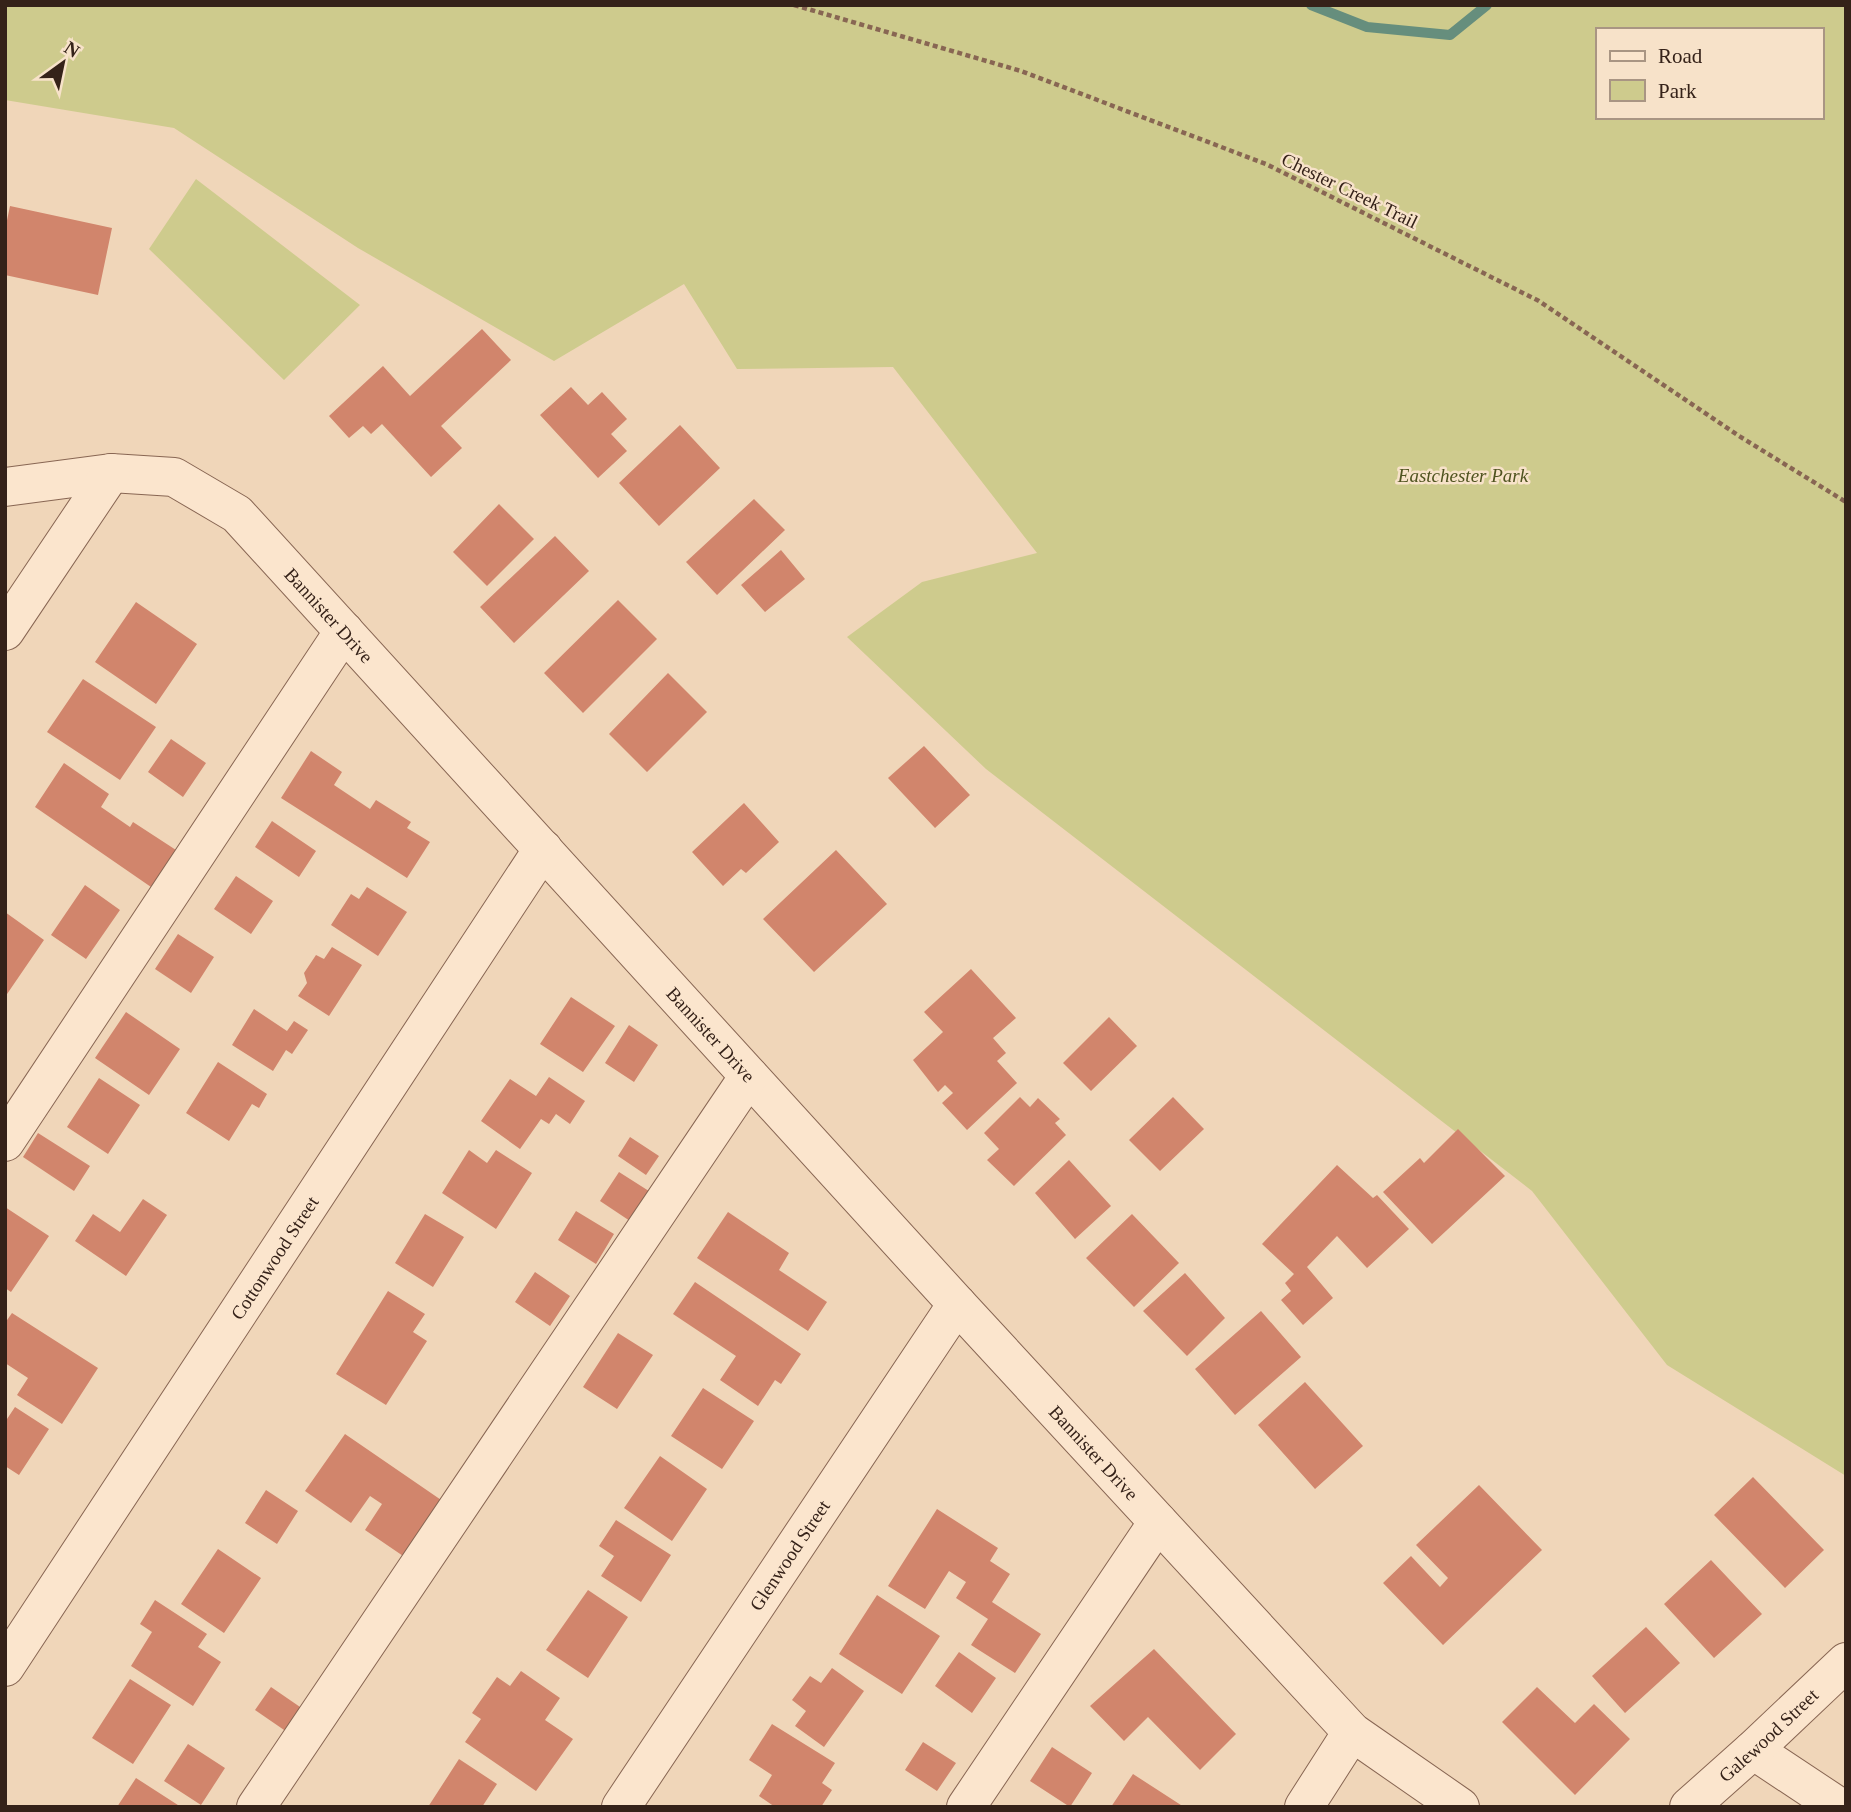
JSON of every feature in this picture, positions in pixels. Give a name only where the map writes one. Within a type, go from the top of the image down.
[{"type":"street","name":"Bannister Drive","points":[[5,487],[111,473],[174,477],[237,514],[957,1304],[1352,1732]]},
{"type":"street","points":[[5,632],[111,473]]},
{"type":"street","points":[[5,1142],[344,631]]},
{"type":"street","name":"Cottonwood Street","points":[[5,1667],[543,849]]},
{"type":"street","points":[[257,1807],[749,1076]]},
{"type":"street","name":"Glenwood Street","points":[[621,1807],[957,1304]]},
{"type":"street","points":[[966,1807],[1158,1522]]},
{"type":"street","name":"Galewood Street","points":[[1689,1807],[1754,1750],[1846,1662]]},
{"type":"street","points":[[1304,1807],[1352,1732],[1460,1807]]},
{"type":"street","points":[[1754,1750],[1839,1807]]},
{"type":"path","name":"Chester Creek Trail","points":[[794,5],[1021,71],[1266,164],[1539,301],[1739,436],[1846,502]]},
{"type":"green space","name":"Eastchester Park","points":[[5,5],[1846,5],[1846,1476],[1667,1365],[1532,1191],[986,769],[847,637],[922,582],[1037,553],[893,367],[737,369],[684,284],[554,361],[358,248],[174,128],[5,100]]},
{"type":"green space","points":[[196,179],[360,305],[284,380],[149,249]]},
{"type":"building","points":[[10,206],[112,228],[98,295],[5,275],[5,230]]},
{"type":"building","points":[[482,329],[511,360],[441,426],[462,448],[431,477],[382,424],[371,434],[363,426],[349,438],[329,416],[383,366],[410,396]]},
{"type":"building","points":[[571,387],[588,405],[602,392],[627,419],[611,434],[627,451],[598,478],[540,415]]},
{"type":"building","points":[[680,425],[720,468],[659,526],[619,483]]},
{"type":"building","points":[[754,499],[785,530],[717,595],[686,562]]},
{"type":"building","points":[[499,504],[534,539],[487,586],[453,552]]},
{"type":"building","points":[[555,536],[589,571],[514,643],[480,607]]},
{"type":"building","points":[[781,550],[805,579],[765,612],[741,585]]},
{"type":"building","points":[[618,600],[657,639],[583,713],[544,673]]},
{"type":"building","points":[[136,602],[197,644],[156,704],[95,662]]},
{"type":"building","points":[[668,673],[707,712],[647,772],[609,734]]},
{"type":"building","points":[[83,679],[156,727],[120,780],[47,732]]},
{"type":"building","points":[[171,739],[206,763],[183,797],[148,772]]},
{"type":"building","points":[[924,746],[970,795],[935,828],[888,778]]},
{"type":"building","points":[[311,751],[342,772],[334,785],[370,809],[376,800],[411,822],[407,828],[430,842],[407,878],[281,798]]},
{"type":"building","points":[[64,763],[109,794],[101,807],[130,827],[133,822],[176,850],[151,887],[35,807]]},
{"type":"building","points":[[744,803],[779,842],[746,873],[741,869],[723,886],[692,852]]},
{"type":"building","points":[[272,821],[316,851],[299,877],[255,847]]},
{"type":"building","points":[[836,850],[887,904],[814,972],[763,919]]},
{"type":"building","points":[[236,876],[273,901],[251,934],[214,909]]},
{"type":"building","points":[[85,885],[120,910],[86,959],[51,935]]},
{"type":"building","points":[[367,887],[407,912],[378,956],[331,925],[351,894],[359,899]]},
{"type":"building","points":[[5,912],[44,940],[5,997]]},
{"type":"building","points":[[178,934],[214,957],[191,993],[155,969]]},
{"type":"building","points":[[332,947],[362,965],[329,1016],[298,996],[307,983],[304,973],[316,955],[324,959]]},
{"type":"building","points":[[971,969],[1016,1018],[993,1038],[1006,1053],[997,1061],[1017,1083],[967,1130],[942,1103],[953,1093],[945,1085],[938,1092],[913,1060],[943,1032],[924,1012]]},
{"type":"building","points":[[571,997],[615,1026],[583,1072],[540,1044]]},
{"type":"building","points":[[254,1009],[287,1031],[294,1021],[308,1030],[292,1054],[286,1050],[273,1071],[232,1045]]},
{"type":"building","points":[[126,1012],[180,1049],[149,1095],[95,1058]]},
{"type":"building","points":[[1109,1017],[1137,1046],[1091,1091],[1063,1063]]},
{"type":"building","points":[[629,1025],[658,1045],[634,1082],[605,1063]]},
{"type":"building","points":[[218,1062],[267,1094],[259,1108],[252,1104],[229,1141],[186,1113]]},
{"type":"building","points":[[549,1077],[585,1101],[570,1124],[556,1114],[549,1124],[541,1119],[520,1149],[481,1121],[510,1079],[536,1096]]},
{"type":"building","points":[[99,1078],[140,1105],[108,1154],[67,1127]]},
{"type":"building","points":[[1020,1097],[1030,1107],[1038,1098],[1060,1119],[1055,1123],[1066,1135],[1014,1186],[987,1160],[999,1149],[984,1133]]},
{"type":"building","points":[[1173,1097],[1204,1129],[1160,1171],[1129,1140]]},
{"type":"building","points":[[1458,1129],[1505,1176],[1432,1244],[1383,1192],[1420,1158],[1424,1163]]},
{"type":"building","points":[[38,1133],[90,1166],[74,1191],[23,1157]]},
{"type":"building","points":[[630,1137],[659,1156],[646,1175],[618,1156]]},
{"type":"building","points":[[469,1150],[487,1163],[496,1150],[532,1173],[496,1229],[442,1193]]},
{"type":"building","points":[[1069,1160],[1111,1206],[1075,1239],[1035,1193]]},
{"type":"building","points":[[1337,1165],[1373,1198],[1377,1195],[1409,1229],[1367,1268],[1337,1236],[1307,1267],[1333,1298],[1303,1325],[1281,1300],[1291,1291],[1285,1283],[1294,1274],[1262,1244]]},
{"type":"building","points":[[619,1172],[652,1193],[633,1223],[600,1201]]},
{"type":"building","points":[[143,1199],[167,1215],[126,1276],[75,1241],[93,1214],[120,1232]]},
{"type":"building","points":[[5,1207],[49,1236],[11,1292],[5,1288]]},
{"type":"building","points":[[576,1211],[614,1234],[596,1264],[558,1240]]},
{"type":"building","points":[[728,1212],[789,1253],[779,1270],[827,1302],[808,1331],[697,1258]]},
{"type":"building","points":[[425,1214],[464,1237],[433,1287],[395,1263]]},
{"type":"building","points":[[1132,1214],[1179,1263],[1134,1307],[1086,1258]]},
{"type":"building","points":[[535,1272],[570,1296],[550,1326],[515,1302]]},
{"type":"building","points":[[1185,1273],[1225,1318],[1187,1356],[1143,1311]]},
{"type":"building","points":[[695,1282],[801,1354],[781,1384],[775,1380],[758,1406],[720,1380],[736,1356],[673,1314]]},
{"type":"building","points":[[388,1291],[425,1314],[413,1332],[427,1341],[386,1405],[336,1374]]},
{"type":"building","points":[[1261,1311],[1301,1357],[1235,1415],[1195,1369]]},
{"type":"building","points":[[12,1313],[98,1368],[62,1424],[17,1395],[28,1378],[5,1363],[5,1323]]},
{"type":"building","points":[[618,1333],[653,1355],[617,1409],[583,1387]]},
{"type":"building","points":[[1305,1382],[1363,1446],[1315,1489],[1258,1425]]},
{"type":"building","points":[[703,1388],[754,1421],[722,1469],[671,1436]]},
{"type":"building","points":[[15,1407],[49,1429],[19,1475],[5,1466],[5,1422]]},
{"type":"building","points":[[345,1434],[447,1504],[409,1560],[365,1530],[382,1504],[370,1496],[351,1523],[305,1491]]},
{"type":"building","points":[[660,1456],[707,1489],[672,1541],[624,1508]]},
{"type":"building","points":[[1753,1477],[1824,1550],[1785,1588],[1714,1515]]},
{"type":"building","points":[[1479,1485],[1542,1550],[1443,1645],[1383,1583],[1411,1556],[1440,1587],[1448,1578],[1416,1545]]},
{"type":"building","points":[[266,1490],[298,1511],[277,1544],[245,1523]]},
{"type":"building","points":[[937,1509],[998,1548],[990,1561],[1010,1574],[992,1602],[1041,1634],[1015,1673],[971,1645],[988,1619],[956,1598],[966,1582],[949,1571],[925,1609],[888,1586]]},
{"type":"building","points":[[616,1520],[671,1555],[641,1602],[601,1576],[614,1556],[599,1546]]},
{"type":"building","points":[[218,1549],[261,1578],[224,1633],[181,1604]]},
{"type":"building","points":[[1711,1560],[1762,1614],[1714,1658],[1664,1604]]},
{"type":"building","points":[[588,1590],[628,1617],[588,1678],[546,1650]]},
{"type":"building","points":[[877,1595],[940,1636],[902,1694],[839,1654]]},
{"type":"building","points":[[155,1600],[207,1634],[198,1647],[221,1662],[193,1706],[131,1666],[152,1632],[140,1624]]},
{"type":"building","points":[[1646,1627],[1680,1663],[1625,1713],[1592,1676]]},
{"type":"building","points":[[1154,1649],[1236,1734],[1200,1770],[1148,1717],[1124,1741],[1090,1706]]},
{"type":"building","points":[[959,1652],[996,1678],[972,1713],[935,1686]]},
{"type":"building","points":[[832,1668],[864,1691],[824,1747],[795,1726],[806,1711],[792,1700],[810,1676],[821,1683]]},
{"type":"building","points":[[521,1671],[560,1698],[545,1720],[573,1739],[536,1791],[465,1742],[481,1719],[472,1713],[497,1677],[510,1686]]},
{"type":"building","points":[[130,1679],[171,1705],[133,1764],[92,1738]]},
{"type":"building","points":[[271,1687],[303,1709],[287,1732],[255,1710]]},
{"type":"building","points":[[1537,1687],[1575,1723],[1594,1704],[1630,1739],[1575,1795],[1502,1722]]},
{"type":"building","points":[[772,1724],[835,1763],[822,1783],[832,1790],[821,1807],[775,1807],[759,1796],[772,1775],[749,1760]]},
{"type":"building","points":[[923,1742],[956,1763],[937,1791],[905,1770]]},
{"type":"building","points":[[188,1744],[225,1768],[201,1805],[164,1781]]},
{"type":"building","points":[[1052,1747],[1092,1773],[1070,1807],[1030,1781]]},
{"type":"building","points":[[459,1759],[497,1784],[482,1807],[428,1807]]},
{"type":"building","points":[[1133,1774],[1184,1807],[1111,1807]]},
{"type":"building","points":[[136,1778],[181,1807],[117,1807]]},
{"type":"waterway","points":[[1311,5],[1367,27],[1450,35],[1487,5]]}]
